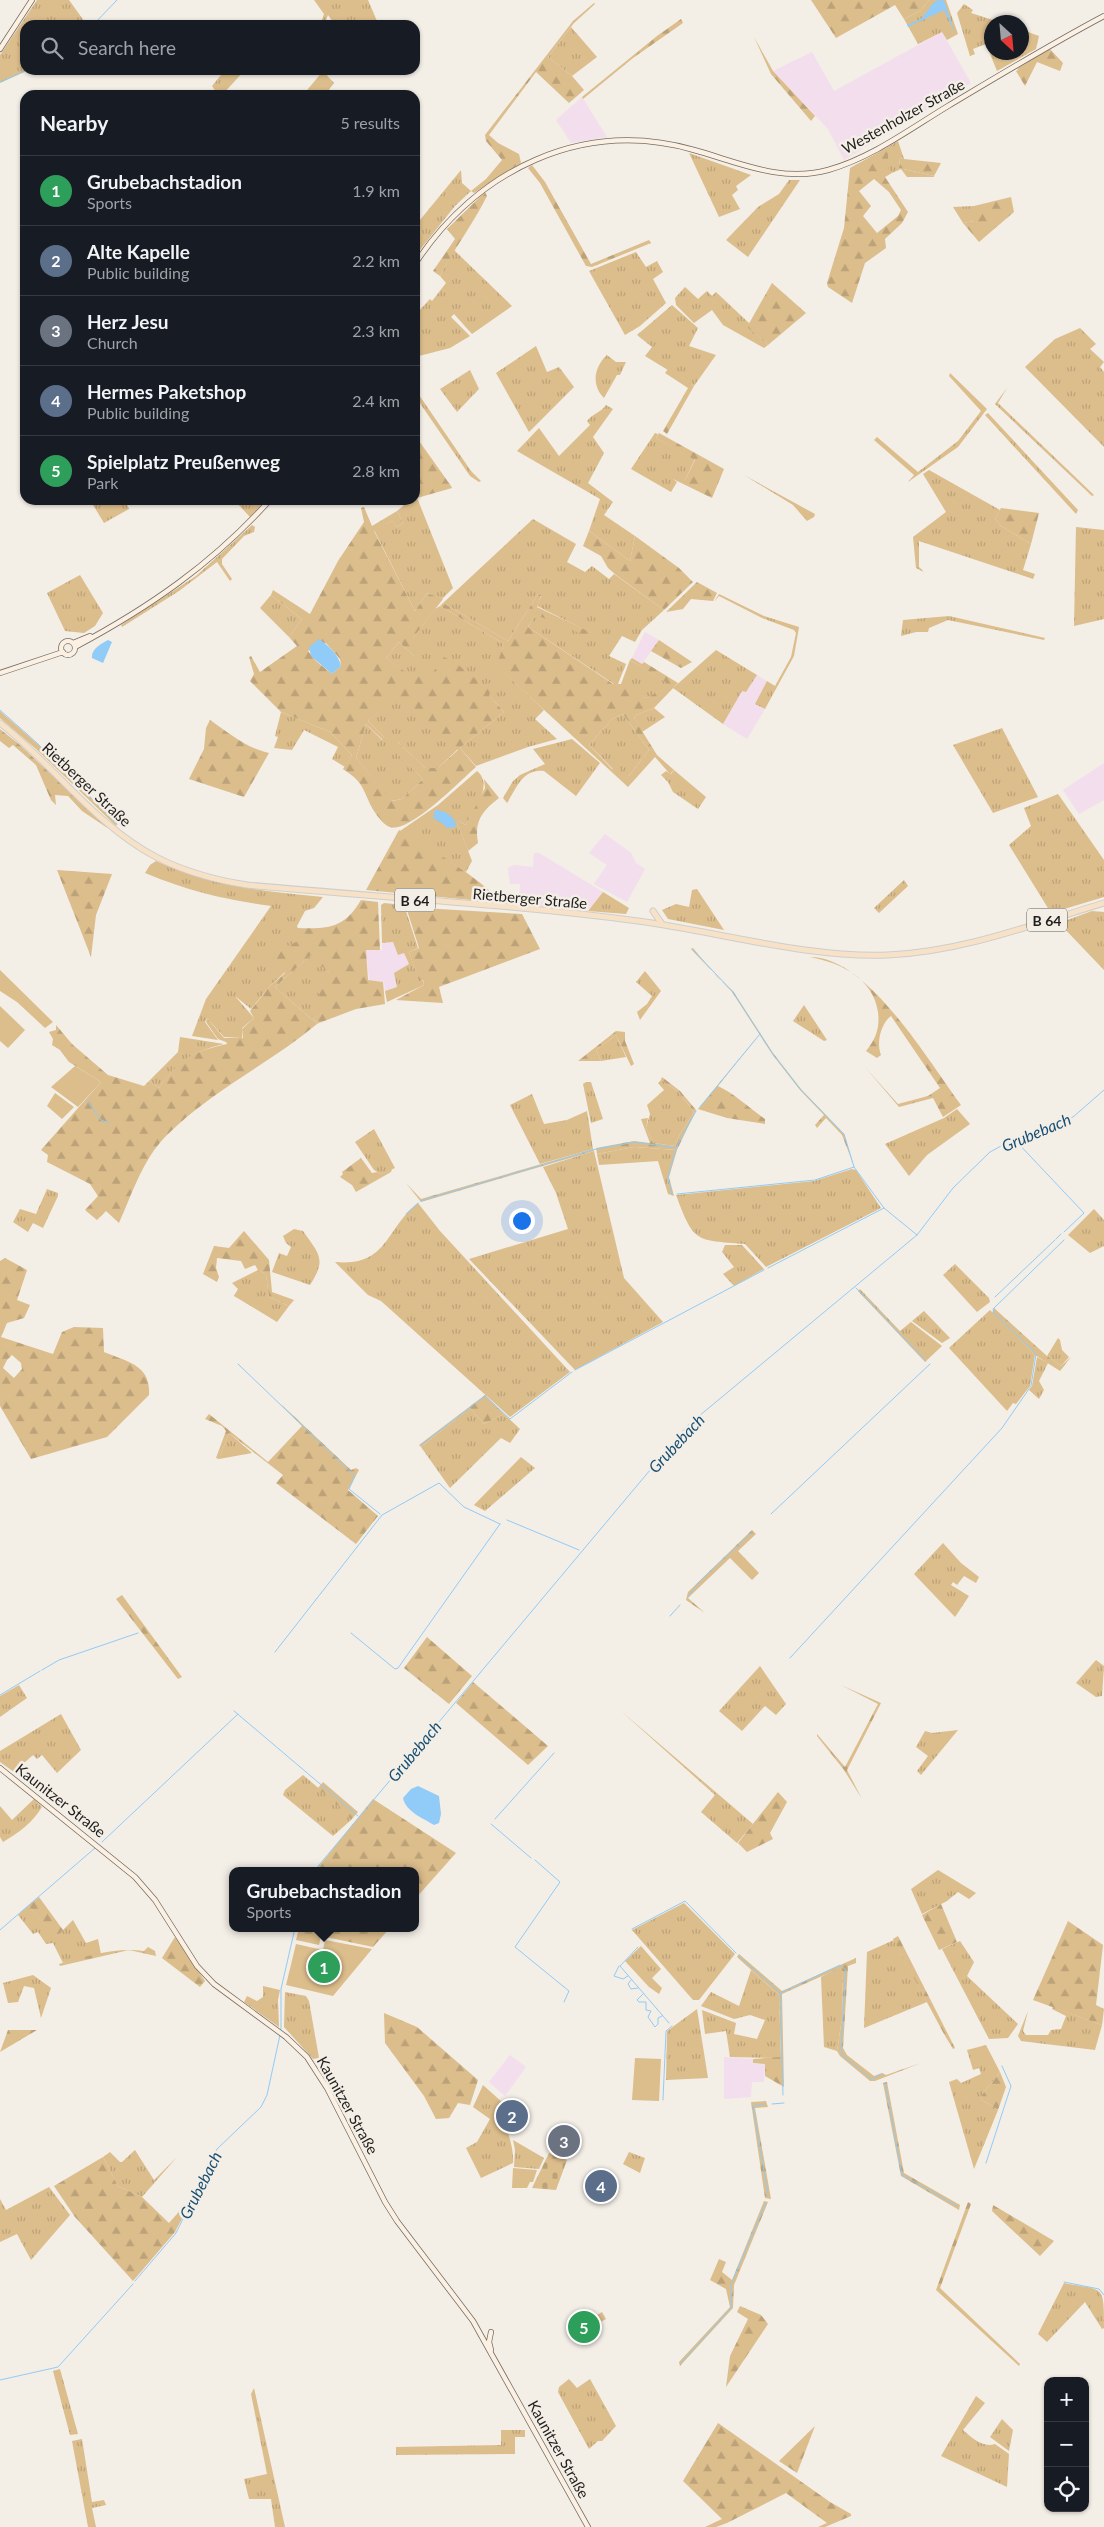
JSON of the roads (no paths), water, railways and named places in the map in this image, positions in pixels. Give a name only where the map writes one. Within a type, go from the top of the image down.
[{"type":"main road","points":[[0,49],[32,0]]},
{"type":"main road","name":"Westenholzer Straße","points":[[420,257],[440,231],[475,195],[523,165],[548,154],[590,144],[632,140],[678,146],[745,167],[773,173],[802,174],[829,170],[883,145],[1104,16]]},
{"type":"main road","points":[[62,650],[64,642],[74,645],[98,634],[164,596],[194,574],[238,535],[265,505]]},
{"type":"main road","points":[[0,673],[62,650],[71,654],[74,645]]},
{"type":"main road","name":"Rietberger Straße","points":[[0,723],[100,816],[134,844],[187,871],[247,885],[554,912],[662,925],[823,951],[889,955],[915,953],[970,943],[1104,903]]},
{"type":"main road","points":[[653,910],[662,925]]},
{"type":"main road","name":"Kaunitzer Straße","points":[[0,1768],[135,1877],[155,1900],[197,1966],[214,1984],[286,2037],[307,2057],[318,2071],[397,2221],[473,2321],[588,2527]]},
{"type":"main road","points":[[491,2332],[489,2342],[493,2356]]},
{"type":"water","points":[[944,0],[955,33],[944,10],[908,27],[907,25],[921,19],[935,1]]},
{"type":"water","points":[[319,639],[333,651],[340,662],[341,666],[332,674],[311,656],[309,647]]},
{"type":"water","points":[[108,640],[112,642],[103,663],[92,658],[95,649]]},
{"type":"water","points":[[435,810],[449,815],[456,823],[456,827],[447,828],[433,818]]},
{"type":"water","points":[[418,1786],[439,1796],[441,1814],[439,1823],[434,1825],[420,1817],[411,1811],[405,1803],[403,1798],[411,1789]]},
{"type":"waterway","points":[[98,20],[117,0]]},
{"type":"waterway","points":[[0,82],[20,73]]},
{"type":"waterway","points":[[0,710],[37,743],[117,824]]},
{"type":"waterway","points":[[692,949],[733,992],[773,1054],[800,1089],[844,1134],[854,1167],[884,1208]]},
{"type":"waterway","points":[[700,1107],[760,1034]]},
{"type":"waterway","name":"Grubebach","points":[[317,1867],[687,1426],[917,1235],[953,1188],[990,1152],[1012,1140],[1073,1117],[1104,1090]]},
{"type":"waterway","points":[[87,1101],[101,1120],[109,1123]]},
{"type":"waterway","points":[[421,1201],[596,1149],[635,1142],[676,1148],[696,1111]]},
{"type":"waterway","points":[[1014,1139],[1084,1213],[1064,1232]]},
{"type":"waterway","points":[[672,1194],[668,1177],[676,1149]]},
{"type":"waterway","points":[[677,1194],[815,1180],[854,1167]]},
{"type":"waterway","points":[[406,1214],[418,1203]]},
{"type":"waterway","points":[[768,1268],[884,1208],[917,1235]]},
{"type":"waterway","points":[[1056,1239],[1061,1234]]},
{"type":"waterway","points":[[995,1297],[1055,1240]]},
{"type":"waterway","points":[[790,1658],[1002,1428],[1031,1386],[1036,1354],[994,1313],[993,1309],[1064,1240]]},
{"type":"waterway","points":[[575,1370],[764,1270]]},
{"type":"waterway","points":[[856,1288],[926,1361]]},
{"type":"waterway","points":[[238,1364],[355,1476],[349,1489],[380,1514]]},
{"type":"waterway","points":[[771,1514],[930,1364]]},
{"type":"waterway","points":[[421,1445],[485,1396],[510,1419],[572,1372]]},
{"type":"waterway","points":[[275,1652],[382,1515],[439,1483],[464,1507],[500,1524]]},
{"type":"waterway","points":[[507,1520],[579,1550]]},
{"type":"waterway","points":[[351,1633],[395,1669],[398,1668],[500,1524]]},
{"type":"waterway","points":[[688,1597],[698,1583],[752,1532]]},
{"type":"waterway","points":[[670,1616],[680,1605]]},
{"type":"waterway","points":[[42,1670],[59,1660],[138,1633]]},
{"type":"waterway","points":[[0,1695],[40,1671]]},
{"type":"waterway","points":[[234,1711],[358,1816]]},
{"type":"waterway","points":[[102,1842],[238,1714]]},
{"type":"waterway","points":[[495,1819],[554,1753]]},
{"type":"waterway","points":[[491,1824],[531,1858]]},
{"type":"waterway","points":[[0,1930],[95,1848]]},
{"type":"waterway","points":[[535,1860],[560,1882],[515,1947],[569,1991],[564,2002]]},
{"type":"waterway","points":[[632,1929],[685,1901],[736,1953]]},
{"type":"waterway","name":"Grubebach","points":[[281,2029],[281,1989],[294,1932]]},
{"type":"waterway","points":[[638,1947],[620,1966],[669,2023]]},
{"type":"waterway","points":[[739,1956],[780,1993],[783,2095]]},
{"type":"waterway","points":[[780,1993],[840,1965],[846,1970],[842,2055],[871,2079],[882,2074]]},
{"type":"waterway","points":[[619,1966],[614,1976],[623,1979],[628,1976]]},
{"type":"waterway","points":[[631,1980],[628,1984],[631,1989],[638,1988]]},
{"type":"waterway","points":[[643,1994],[637,2000],[639,2002],[646,2002],[646,2010],[651,2011],[648,2017],[655,2027],[658,2024],[658,2018],[662,2016]]},
{"type":"waterway","points":[[663,2100],[666,2031],[672,2026]]},
{"type":"waterway","name":"Grubebach","points":[[135,2281],[176,2233],[217,2149],[261,2107],[267,2095],[280,2035]]},
{"type":"waterway","points":[[986,2163],[1011,2086],[1002,2066]]},
{"type":"waterway","points":[[885,2083],[902,2175],[957,2206]]},
{"type":"waterway","points":[[772,2104],[784,2103]]},
{"type":"waterway","points":[[765,2104],[753,2106],[768,2195]]},
{"type":"waterway","points":[[681,2363],[731,2308],[731,2284],[766,2203]]},
{"type":"waterway","points":[[1064,2282],[1099,2289],[1104,2295]]},
{"type":"waterway","name":"Grubebach","points":[[0,2380],[58,2367],[133,2284]]},
{"type":"place","name":"Grubebachstadion","points":[[324,1967]]},
{"type":"place","name":"Alte Kapelle","points":[[512,2116]]},
{"type":"place","name":"Herz Jesu","points":[[564,2141]]},
{"type":"place","name":"Hermes Paketshop","points":[[601,2186]]},
{"type":"place","name":"Spielplatz Preußenweg","points":[[584,2327]]}]
